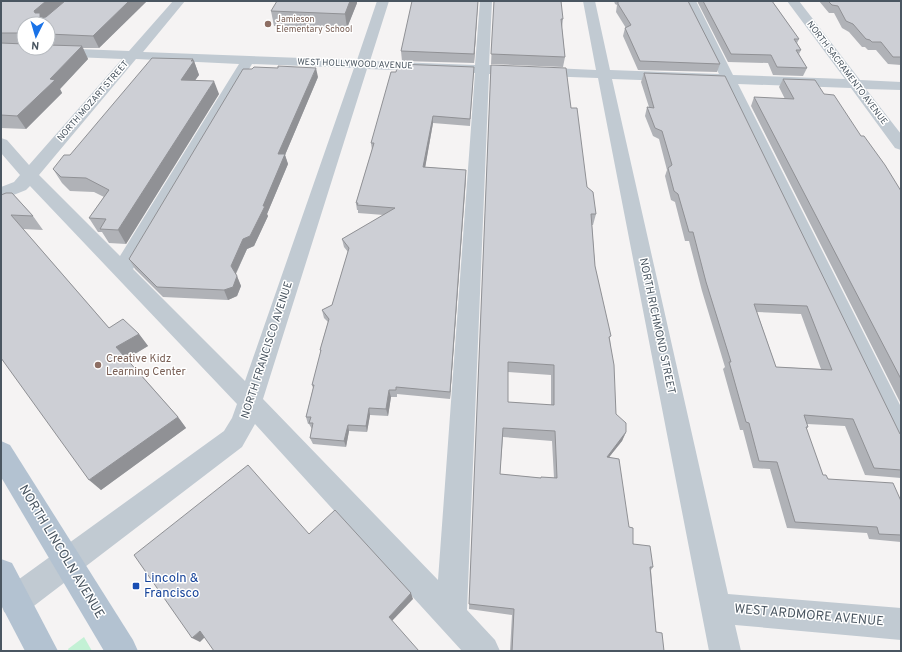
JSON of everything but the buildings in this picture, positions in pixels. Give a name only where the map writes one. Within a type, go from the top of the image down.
[{"type":"main road","name":"NORTH LINCOLN AVENUE","points":[[1,453],[122,651]]},
{"type":"main road","points":[[1,574],[42,651]]},
{"type":"street","name":"NORTH MOZART STREET","points":[[1,194],[20,186],[179,1]]},
{"type":"street","name":"NORTH FRANCISCO AVENUE","points":[[15,601],[232,439],[244,422],[383,1]]},
{"type":"street","points":[[450,616],[486,1]]},
{"type":"street","name":"NORTH RICHMOND STREET","points":[[589,1],[725,651]]},
{"type":"street","points":[[690,1],[901,433]]},
{"type":"street","name":"NORTH SACRAMENTO AVENUE","points":[[793,1],[901,144]]},
{"type":"street","name":"WEST HOLLYWOOD AVENUE","points":[[4,56],[16,50]]},
{"type":"street","name":"WEST HOLLYWOOD AVENUE","points":[[56,50],[248,60],[901,86]]},
{"type":"street","points":[[122,270],[248,60]]},
{"type":"street","points":[[1,143],[29,175],[250,402],[484,651]]},
{"type":"street","name":"WEST ARDMORE AVENUE","points":[[716,608],[901,624]]},
{"type":"green space","points":[[84,637],[92,651],[69,651],[68,649]]},
{"type":"place","name":"Jamieson Elementary School","points":[[268,24]]},
{"type":"place","name":"Creative Kidz Learning Center","points":[[98,365]]},
{"type":"place","name":"Lincoln & Francisco","points":[[136,586]]}]
